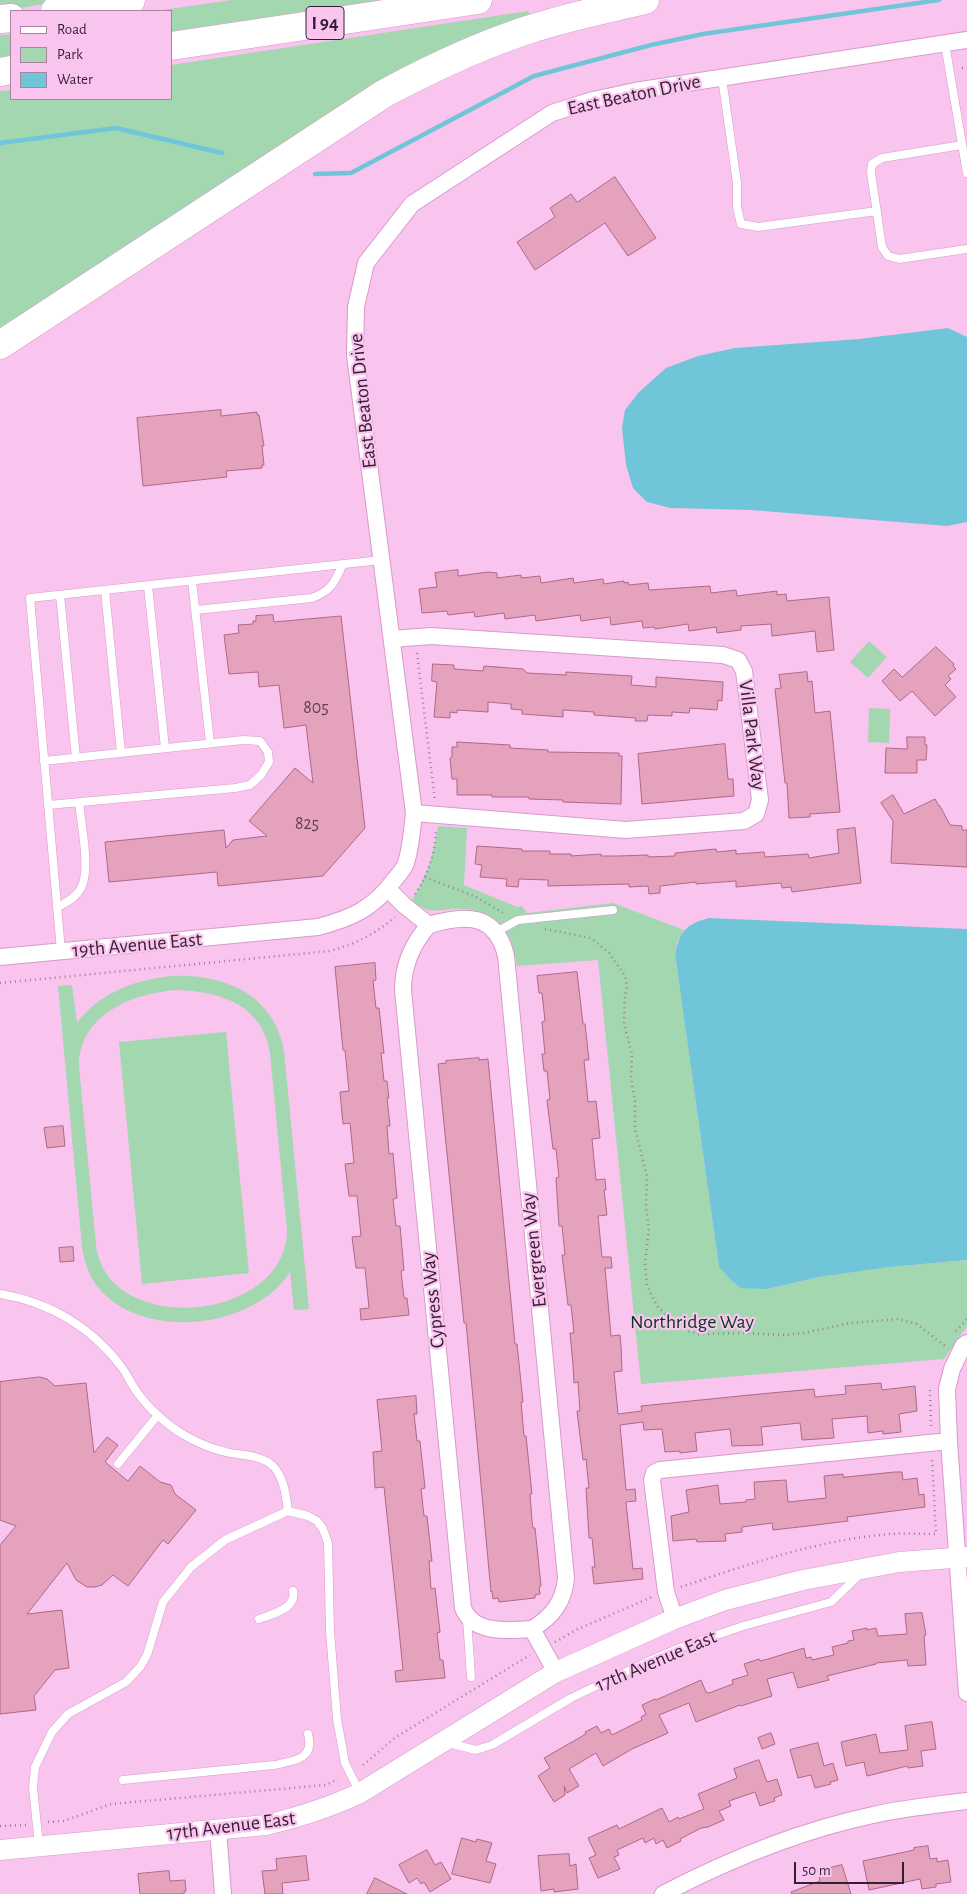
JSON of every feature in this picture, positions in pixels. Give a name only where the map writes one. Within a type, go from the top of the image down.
[{"type":"highway","points":[[61,10],[131,0]]},
{"type":"highway","name":"I 94","points":[[172,46],[478,0]]},
{"type":"highway","points":[[0,345],[384,93],[478,49],[534,28],[645,0]]},
{"type":"street","name":"East Beaton Drive","points":[[275,932],[318,927],[345,920],[366,909],[388,889],[405,865],[411,840],[414,813],[355,355],[356,307],[366,264],[412,204],[552,113],[593,100],[635,91],[967,40]]},
{"type":"street","name":"Villa Park Way","points":[[392,639],[432,636],[723,655],[738,660],[744,671],[760,800],[756,814],[744,821],[626,830],[414,813]]},
{"type":"street","points":[[388,889],[405,906],[429,925],[451,918],[465,918],[480,921],[496,932]]},
{"type":"street","name":"Cypress Way","points":[[429,925],[421,934],[407,961],[403,977],[463,1608],[467,1617]]},
{"type":"street","name":"19th Avenue East","points":[[0,957],[275,932]]},
{"type":"street","name":"Evergreen Way","points":[[496,932],[502,941],[506,956],[566,1578],[564,1592],[558,1604],[546,1620],[532,1629]]},
{"type":"street","points":[[967,1343],[963,1346],[952,1369],[948,1389],[949,1441],[962,1557],[967,1693]]},
{"type":"street","points":[[675,1619],[666,1592],[652,1480],[654,1474],[660,1470],[949,1441]]},
{"type":"street","name":"17th Avenue East","points":[[0,1850],[266,1825],[304,1816],[336,1805],[360,1793],[556,1672],[675,1619],[724,1600],[803,1580],[867,1567],[962,1557]]},
{"type":"street","points":[[467,1617],[475,1624],[490,1628],[510,1631],[532,1629],[556,1672]]},
{"type":"street","points":[[663,1894],[710,1869],[785,1838],[873,1814],[967,1800]]},
{"type":"street","points":[[218,1829],[223,1894]]},
{"type":"lane","points":[[945,44],[967,174]]},
{"type":"lane","points":[[722,78],[737,182],[737,207],[741,224],[758,227],[877,211]]},
{"type":"lane","points":[[962,145],[882,158],[872,164],[871,173],[882,246],[888,256],[899,259],[967,249]]},
{"type":"lane","points":[[61,952],[30,598],[381,560]]},
{"type":"lane","points":[[196,610],[312,598],[325,593],[333,584],[343,564]]},
{"type":"lane","points":[[192,581],[210,743]]},
{"type":"lane","points":[[148,586],[165,748]]},
{"type":"lane","points":[[105,590],[121,753]]},
{"type":"lane","points":[[60,595],[76,758]]},
{"type":"lane","points":[[44,761],[242,740],[260,741],[268,752],[269,762],[261,775],[250,785],[235,788],[48,805]]},
{"type":"lane","points":[[57,908],[74,897],[82,888],[86,875],[79,802]]},
{"type":"lane","points":[[496,932],[518,920],[613,910]]},
{"type":"lane","points":[[0,1294],[30,1300],[70,1318],[86,1331],[122,1369],[137,1393],[158,1415],[184,1435],[225,1452],[256,1457],[267,1461],[274,1467],[281,1478],[288,1512]]},
{"type":"lane","points":[[118,1464],[158,1415]]},
{"type":"lane","points":[[39,1846],[33,1788],[35,1767],[52,1732],[68,1714],[126,1682],[140,1667],[147,1656],[163,1602],[191,1567],[225,1540],[288,1512],[308,1516],[317,1521],[328,1543],[331,1649],[337,1719],[345,1763],[360,1793]]},
{"type":"lane","name":"17th Avenue East","points":[[444,1742],[476,1750],[484,1748],[571,1698],[657,1657],[743,1626],[830,1602],[867,1567]]},
{"type":"lane","points":[[259,1619],[292,1603],[294,1598],[293,1591]]},
{"type":"lane","points":[[467,1617],[471,1677]]},
{"type":"lane","points":[[123,1780],[274,1765],[292,1761],[302,1758],[308,1752],[310,1743],[308,1734]]},
{"type":"path","points":[[962,68],[967,67]]},
{"type":"path","points":[[0,983],[330,951],[368,938],[382,929],[405,906],[425,877],[435,845],[436,815],[416,645]]},
{"type":"path","points":[[425,877],[450,889],[476,897],[518,920],[548,930],[591,938],[609,953],[626,976],[624,1024],[632,1054],[631,1079],[635,1101],[635,1128],[647,1176],[646,1208],[649,1229],[645,1263],[647,1285],[658,1307],[668,1317],[687,1331],[699,1334],[742,1332],[783,1335],[803,1333],[851,1323],[898,1319],[917,1324],[945,1346]]},
{"type":"path","points":[[48,1822],[64,1821],[112,1804],[326,1785],[338,1779]]},
{"type":"path","points":[[0,1826],[26,1825]]},
{"type":"green space","points":[[0,0],[70,0],[0,11]]},
{"type":"green space","points":[[232,0],[422,0],[172,38],[172,10],[162,10]]},
{"type":"green space","points":[[528,11],[532,19],[0,334],[0,91],[10,90],[10,100],[172,100],[172,65]]},
{"type":"green space","points":[[10,34],[10,63],[0,64],[0,35]]},
{"type":"green space","points":[[869,641],[887,657],[868,678],[850,662]]},
{"type":"green space","points":[[869,708],[890,709],[889,743],[868,742]]},
{"type":"green space","name":"Northridge Way","points":[[438,826],[467,828],[464,885],[517,907],[522,906],[527,913],[613,903],[684,930],[677,942],[675,954],[719,1267],[767,1289],[819,1277],[890,1267],[967,1260],[967,1326],[944,1359],[641,1384],[598,960],[517,966],[508,934],[495,919],[486,914],[464,909],[425,909],[412,900],[429,864]]},
{"type":"green space","points":[[192,976],[229,984],[258,1002],[270,1015],[279,1032],[284,1051],[309,1309],[294,1310],[290,1272],[274,1291],[253,1305],[229,1315],[202,1321],[175,1322],[149,1318],[125,1309],[105,1295],[89,1273],[82,1247],[58,986],[72,985],[77,1023],[96,1003],[119,989],[145,980]],"holes":[[[179,990],[195,991],[225,998],[238,1004],[249,1012],[266,1037],[270,1053],[287,1231],[279,1262],[258,1285],[229,1300],[195,1307],[161,1306],[130,1295],[107,1275],[96,1245],[79,1067],[81,1049],[88,1033],[112,1009],[145,995]]]},
{"type":"green space","points":[[226,1032],[249,1273],[142,1284],[119,1042]]},
{"type":"water","points":[[948,328],[967,337],[967,522],[947,526],[751,510],[670,508],[647,502],[633,488],[626,465],[622,428],[625,410],[639,392],[666,368],[698,356],[735,348],[859,339]]},
{"type":"water","points":[[709,918],[967,929],[967,1260],[890,1267],[819,1277],[767,1289],[741,1288],[719,1267],[675,954],[679,940],[685,930],[695,923]]},
{"type":"building","points":[[615,177],[656,238],[628,256],[605,223],[535,270],[517,242],[555,217],[550,208],[571,194],[577,202]]},
{"type":"building","points":[[221,410],[221,416],[257,412],[264,446],[262,446],[264,465],[262,465],[262,468],[226,471],[227,477],[143,486],[137,418]]},
{"type":"building","points":[[458,570],[458,576],[488,572],[497,573],[497,578],[521,575],[521,578],[540,576],[541,583],[573,578],[574,583],[603,579],[604,584],[624,581],[624,583],[628,582],[629,585],[648,583],[649,590],[710,586],[711,593],[736,590],[737,596],[777,591],[777,595],[786,594],[787,601],[829,597],[834,650],[817,652],[815,631],[772,636],[771,624],[741,626],[741,630],[717,633],[716,627],[689,631],[688,624],[655,629],[654,627],[643,628],[642,621],[611,625],[610,617],[581,621],[580,615],[536,621],[535,615],[505,619],[504,613],[475,617],[474,612],[448,615],[447,611],[422,613],[419,589],[437,587],[435,573]]},
{"type":"building","points":[[273,615],[274,622],[341,616],[365,828],[323,876],[218,886],[217,872],[109,882],[105,842],[224,830],[226,848],[233,840],[267,836],[249,821],[295,768],[313,783],[306,725],[284,728],[279,685],[259,687],[258,672],[229,674],[224,635],[239,633],[238,625],[253,624],[253,621],[256,621],[256,616]]},
{"type":"building","points":[[936,647],[954,664],[953,666],[956,669],[948,676],[951,679],[945,685],[956,697],[935,716],[912,691],[900,701],[882,681],[894,669],[902,677]]},
{"type":"building","points":[[433,664],[454,665],[454,669],[483,671],[484,666],[523,669],[527,673],[566,675],[566,672],[632,676],[631,685],[656,687],[656,677],[723,682],[722,701],[718,700],[717,710],[690,708],[689,713],[672,712],[672,716],[648,715],[647,721],[635,721],[636,718],[594,715],[594,712],[563,710],[563,717],[522,714],[522,710],[511,709],[511,704],[488,702],[488,712],[457,710],[457,713],[450,712],[450,718],[434,717],[437,682],[432,681]]},
{"type":"building","points":[[807,672],[808,682],[812,681],[815,713],[830,711],[840,812],[810,814],[810,817],[789,818],[787,783],[785,783],[775,689],[781,688],[779,675]]},
{"type":"building","points":[[907,737],[925,737],[925,745],[927,745],[926,760],[917,760],[917,773],[885,773],[886,748],[907,749]]},
{"type":"building","points":[[457,742],[510,745],[510,748],[548,750],[548,752],[619,753],[619,756],[622,756],[621,804],[563,802],[563,800],[529,799],[529,797],[457,795],[457,779],[452,779],[450,758],[452,757],[452,747],[457,747]]},
{"type":"building","points":[[725,744],[728,779],[733,779],[734,796],[642,804],[638,754]]},
{"type":"building","points":[[893,795],[904,814],[935,799],[950,825],[962,826],[962,830],[967,830],[967,867],[891,863],[893,821],[881,803]]},
{"type":"building","points":[[855,828],[861,883],[792,892],[791,887],[782,888],[781,883],[736,887],[736,881],[696,884],[696,882],[660,886],[660,893],[649,894],[648,886],[629,887],[629,884],[548,886],[548,880],[519,879],[518,887],[506,886],[507,879],[480,877],[482,865],[475,864],[477,846],[522,849],[522,851],[550,851],[550,854],[571,854],[571,856],[601,854],[601,856],[675,856],[675,853],[716,849],[717,852],[736,850],[736,854],[764,852],[765,857],[808,854],[809,858],[839,853],[837,830]]},
{"type":"building","points":[[375,963],[376,980],[373,981],[376,1008],[379,1008],[384,1053],[381,1053],[384,1081],[387,1081],[389,1098],[387,1098],[390,1126],[387,1126],[389,1154],[393,1153],[397,1198],[393,1199],[396,1226],[400,1226],[404,1270],[401,1271],[404,1298],[407,1298],[409,1315],[361,1320],[360,1309],[369,1308],[365,1268],[356,1268],[352,1237],[361,1236],[357,1196],[349,1196],[345,1164],[354,1163],[350,1123],[343,1124],[340,1092],[349,1091],[335,967]]},
{"type":"building","points":[[577,972],[589,1060],[584,1060],[588,1102],[596,1101],[600,1138],[592,1139],[596,1180],[605,1179],[606,1190],[604,1190],[607,1215],[598,1216],[602,1257],[611,1257],[612,1268],[605,1268],[611,1336],[620,1335],[622,1371],[614,1372],[618,1414],[642,1411],[641,1406],[814,1389],[815,1397],[846,1394],[845,1386],[881,1383],[882,1390],[915,1386],[917,1411],[899,1414],[901,1432],[883,1434],[883,1431],[868,1433],[867,1416],[832,1419],[834,1438],[802,1440],[800,1423],[761,1427],[763,1445],[732,1446],[730,1429],[695,1433],[697,1451],[680,1453],[680,1451],[665,1452],[662,1429],[644,1430],[643,1422],[620,1425],[626,1490],[635,1489],[636,1501],[626,1502],[633,1569],[642,1568],[643,1579],[594,1584],[592,1567],[595,1567],[592,1538],[589,1538],[586,1488],[589,1488],[586,1459],[583,1460],[577,1411],[580,1411],[578,1382],[574,1383],[570,1333],[574,1333],[571,1305],[568,1305],[562,1255],[565,1255],[562,1226],[559,1226],[556,1178],[559,1177],[556,1149],[553,1149],[547,1100],[550,1099],[547,1071],[544,1071],[542,1054],[545,1054],[542,1022],[545,1021],[542,993],[539,993],[537,976]]},
{"type":"building","points":[[479,1058],[479,1060],[488,1059],[515,1344],[517,1344],[523,1402],[521,1402],[524,1436],[526,1436],[532,1494],[530,1494],[532,1521],[533,1528],[535,1528],[541,1586],[539,1587],[540,1594],[535,1595],[535,1598],[499,1602],[498,1598],[493,1599],[491,1592],[466,1323],[464,1323],[438,1064],[446,1063],[446,1061]]},
{"type":"building","points":[[63,1126],[65,1146],[47,1148],[44,1128]]},
{"type":"building","points":[[73,1247],[74,1261],[60,1262],[59,1248]]},
{"type":"building","points":[[40,1377],[47,1379],[55,1386],[86,1383],[94,1453],[107,1437],[118,1445],[105,1462],[128,1481],[140,1466],[160,1482],[171,1485],[175,1494],[196,1510],[168,1544],[163,1540],[128,1586],[113,1575],[102,1585],[87,1587],[76,1580],[67,1563],[27,1614],[62,1610],[69,1668],[55,1670],[34,1696],[36,1710],[0,1714],[0,1545],[16,1526],[0,1520],[0,1382]]},
{"type":"building","points":[[416,1396],[417,1414],[414,1414],[417,1441],[420,1441],[425,1488],[421,1489],[424,1516],[427,1516],[432,1561],[429,1561],[431,1589],[435,1588],[440,1632],[437,1633],[440,1660],[443,1660],[445,1678],[396,1682],[395,1671],[403,1670],[397,1610],[384,1487],[375,1488],[373,1452],[382,1451],[377,1400]]},
{"type":"building","points":[[902,1472],[903,1480],[917,1478],[919,1495],[924,1494],[925,1507],[847,1517],[848,1521],[773,1530],[772,1523],[742,1527],[742,1532],[725,1534],[726,1541],[697,1542],[696,1539],[673,1541],[671,1516],[689,1512],[686,1490],[718,1485],[720,1504],[746,1502],[746,1500],[755,1499],[754,1482],[786,1480],[788,1502],[826,1498],[824,1476],[843,1474],[843,1477]]},
{"type":"building","points":[[922,1613],[926,1635],[924,1635],[926,1665],[908,1666],[907,1660],[876,1663],[827,1676],[829,1680],[798,1688],[793,1672],[767,1679],[772,1696],[740,1705],[696,1722],[689,1703],[659,1715],[668,1733],[632,1749],[603,1766],[596,1753],[569,1769],[579,1786],[567,1793],[564,1786],[565,1795],[554,1802],[538,1776],[550,1768],[544,1758],[597,1726],[601,1733],[609,1729],[612,1735],[642,1720],[641,1717],[646,1714],[642,1705],[655,1699],[701,1680],[706,1692],[709,1693],[733,1684],[732,1680],[748,1675],[744,1664],[759,1659],[760,1661],[804,1648],[806,1658],[811,1657],[812,1660],[834,1655],[832,1647],[854,1640],[852,1631],[876,1628],[878,1636],[907,1634],[905,1614]]},
{"type":"building","points":[[932,1722],[936,1749],[921,1751],[923,1766],[908,1768],[907,1766],[867,1776],[864,1762],[846,1766],[841,1742],[876,1734],[880,1753],[908,1750],[905,1726]]},
{"type":"building","points":[[771,1733],[775,1744],[762,1749],[758,1738]]},
{"type":"building","points":[[818,1743],[824,1766],[833,1763],[838,1780],[815,1788],[811,1775],[798,1778],[790,1750]]},
{"type":"building","points":[[759,1760],[767,1782],[777,1779],[782,1795],[774,1798],[775,1801],[760,1806],[755,1792],[729,1801],[731,1806],[719,1811],[724,1820],[701,1828],[667,1848],[663,1840],[656,1844],[654,1838],[645,1843],[643,1838],[617,1850],[619,1855],[614,1857],[620,1869],[598,1878],[589,1858],[596,1855],[588,1838],[617,1825],[619,1829],[662,1808],[669,1822],[678,1817],[679,1819],[704,1809],[698,1794],[737,1778],[734,1769]]},
{"type":"building","points":[[462,1838],[476,1842],[477,1839],[492,1843],[486,1861],[496,1864],[490,1883],[452,1874]]},
{"type":"building","points":[[928,1846],[930,1859],[937,1858],[937,1862],[948,1860],[951,1882],[936,1884],[936,1887],[922,1889],[920,1879],[869,1890],[863,1861]]},
{"type":"building","points":[[427,1850],[435,1865],[441,1862],[451,1879],[430,1892],[424,1882],[421,1884],[417,1878],[409,1883],[399,1865]]},
{"type":"building","points":[[569,1854],[570,1866],[576,1864],[578,1889],[554,1892],[554,1889],[541,1891],[538,1856]]},
{"type":"building","points":[[306,1856],[309,1880],[282,1883],[283,1894],[265,1894],[262,1871],[277,1870],[276,1859]]},
{"type":"building","points":[[842,1865],[851,1894],[792,1894],[791,1892],[820,1881],[818,1871]]},
{"type":"building","points":[[169,1871],[170,1881],[185,1880],[186,1891],[184,1894],[140,1894],[138,1874]]},
{"type":"building","points":[[375,1878],[407,1894],[367,1894]]},
{"type":"waterway","points":[[315,174],[351,173],[534,76],[651,45],[703,34],[939,0]]},
{"type":"waterway","points":[[0,143],[116,128],[222,153]]}]
